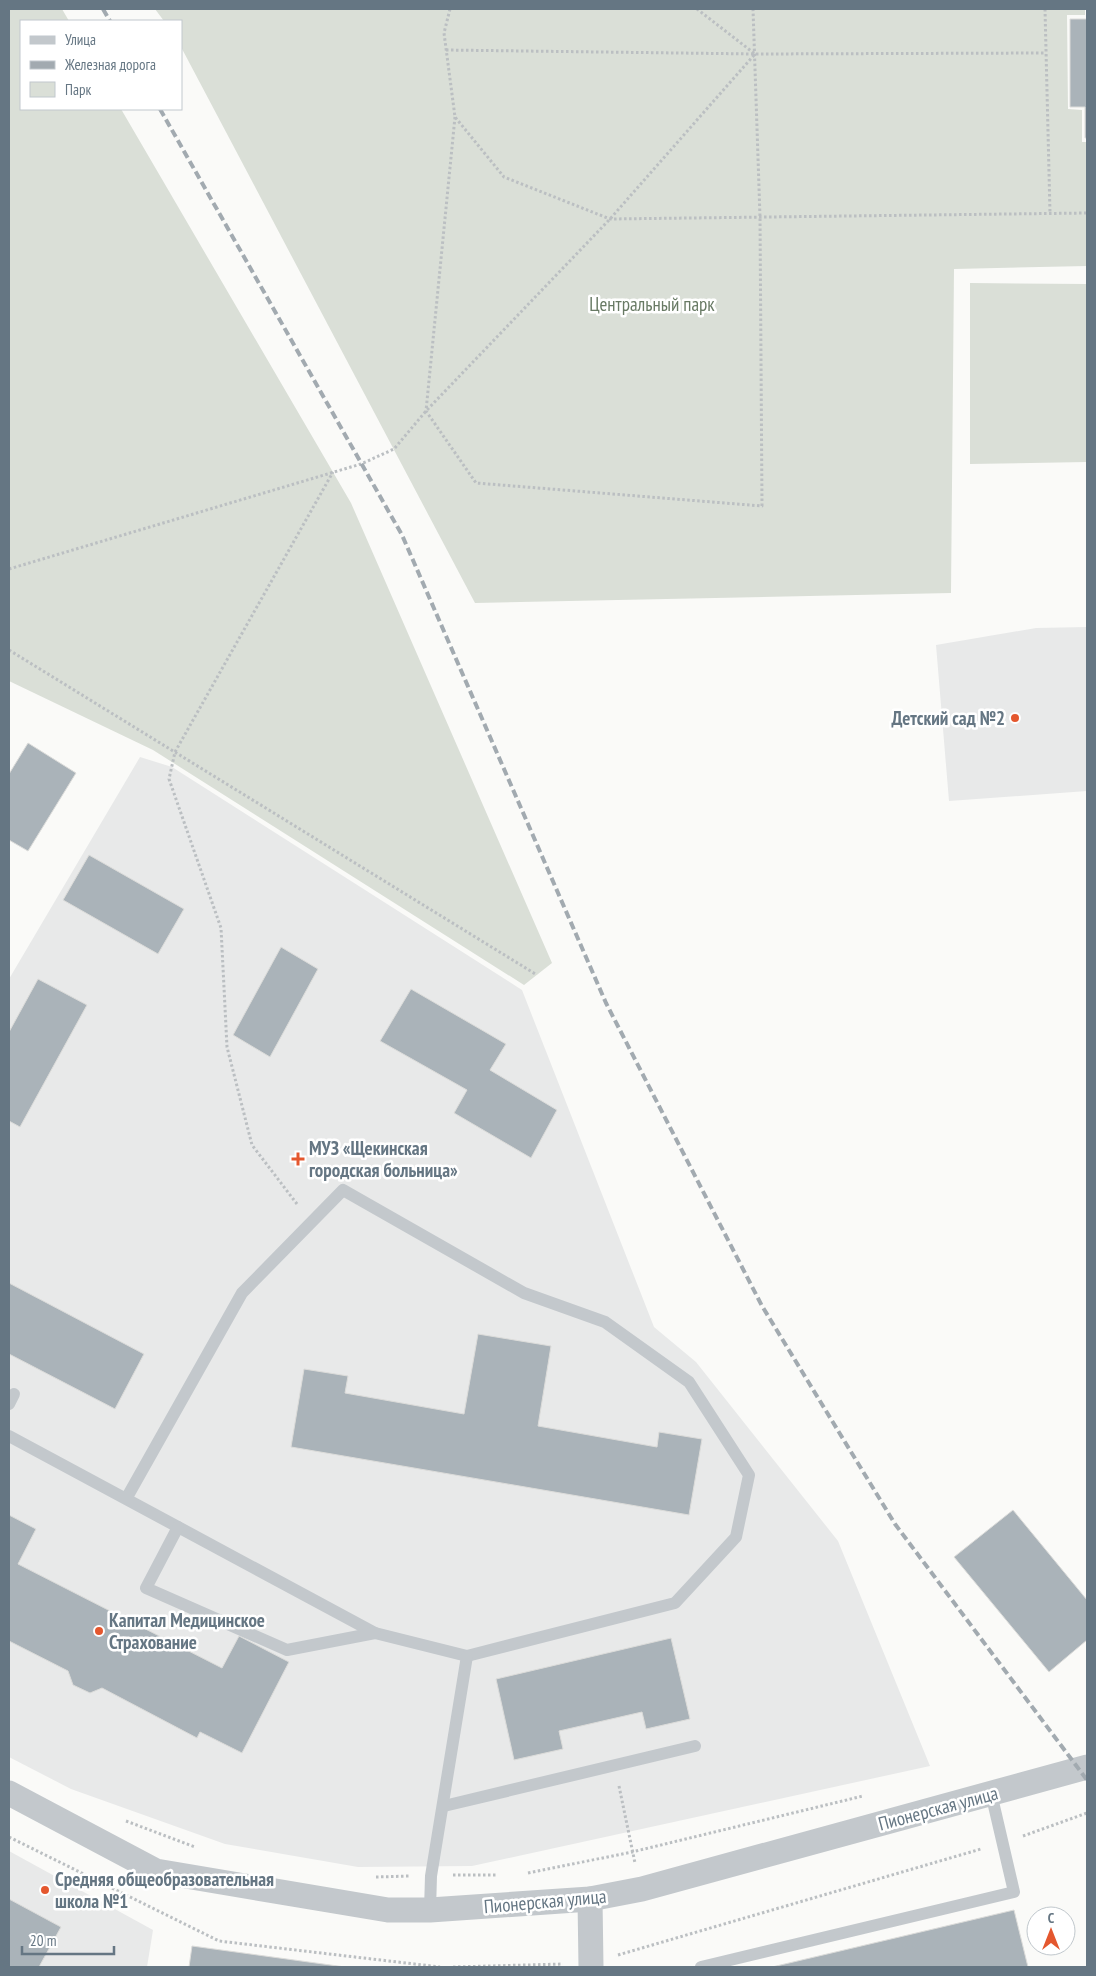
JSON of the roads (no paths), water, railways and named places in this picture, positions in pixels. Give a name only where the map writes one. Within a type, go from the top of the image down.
[{"type":"street","name":"Пионерская улица","points":[[9,1793],[156,1871],[388,1910],[430,1910],[590,1899],[642,1889],[1087,1767]]},
{"type":"street","points":[[590,1899],[591,1965]]},
{"type":"lane","points":[[9,1436],[126,1499],[178,1527],[375,1633],[467,1656],[675,1603],[736,1538],[748,1475],[689,1382],[605,1322],[524,1293],[343,1190],[242,1293],[126,1499]]},
{"type":"lane","points":[[178,1527],[146,1588],[287,1650],[375,1633]]},
{"type":"lane","points":[[430,1910],[431,1876],[444,1806],[467,1656]]},
{"type":"lane","points":[[444,1806],[695,1746]]},
{"type":"lane","points":[[700,1967],[1014,1892],[1004,1842],[991,1793]]},
{"type":"railway","points":[[103,9],[109,20]]},
{"type":"railway","points":[[161,110],[402,535],[606,1003],[762,1306],[895,1524],[1087,1780]]},
{"type":"place","name":"Детский сад №2","points":[[1015,718]]},
{"type":"place","name":"МУЗ «Щекинская городская больница»","points":[[298,1159]]},
{"type":"place","name":"Капитал Медицинское Страхование","points":[[99,1631]]},
{"type":"place","name":"Средняя общеобразовательная школа №1","points":[[45,1890]]},
{"type":"park label","name":"Центральный парк","points":[[652,304]]}]
